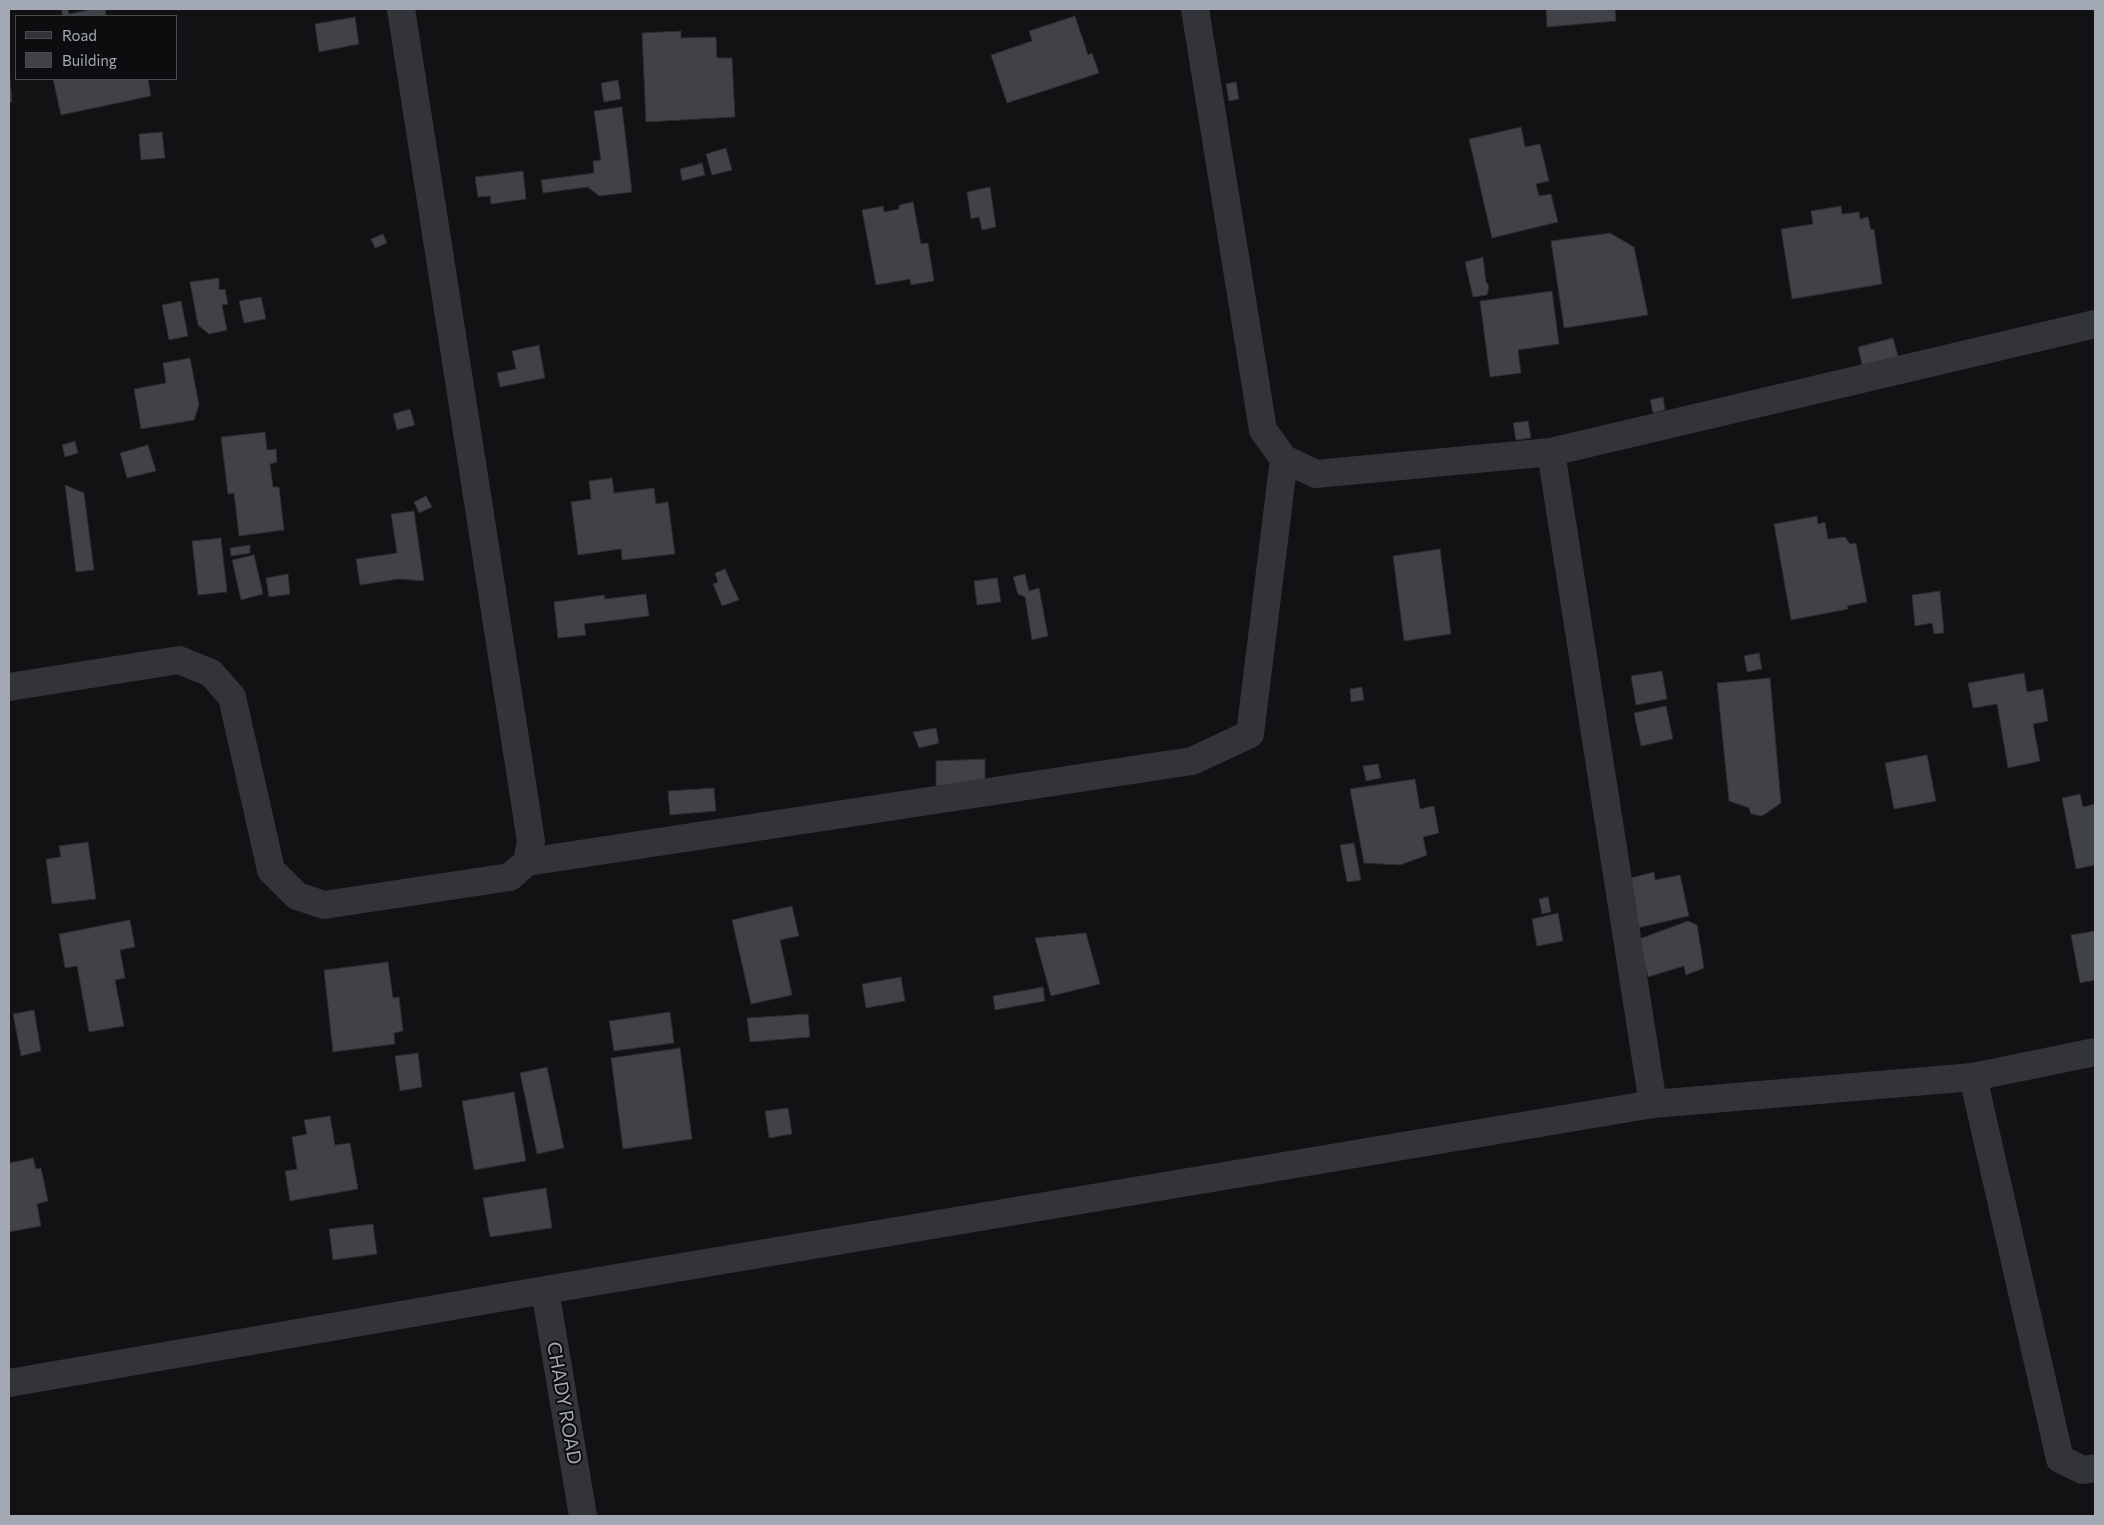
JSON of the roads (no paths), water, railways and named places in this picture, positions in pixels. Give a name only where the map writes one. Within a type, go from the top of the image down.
[{"type":"street","points":[[401,9],[531,841],[527,862]]},
{"type":"street","points":[[1195,9],[1263,430],[1284,459],[1316,474],[1551,452],[2095,324]]},
{"type":"street","points":[[1551,452],[1653,1104]]},
{"type":"street","points":[[9,687],[179,660],[211,673],[232,697],[271,870],[297,896],[324,905],[510,877],[527,862],[1192,761],[1250,734],[1284,459]]},
{"type":"street","points":[[9,1383],[545,1290],[1653,1104],[1973,1077],[2095,1052]]},
{"type":"street","points":[[1973,1077],[2060,1459],[2083,1470],[2095,1468]]},
{"type":"street","name":"CHADY ROAD","points":[[545,1290],[584,1516]]}]
